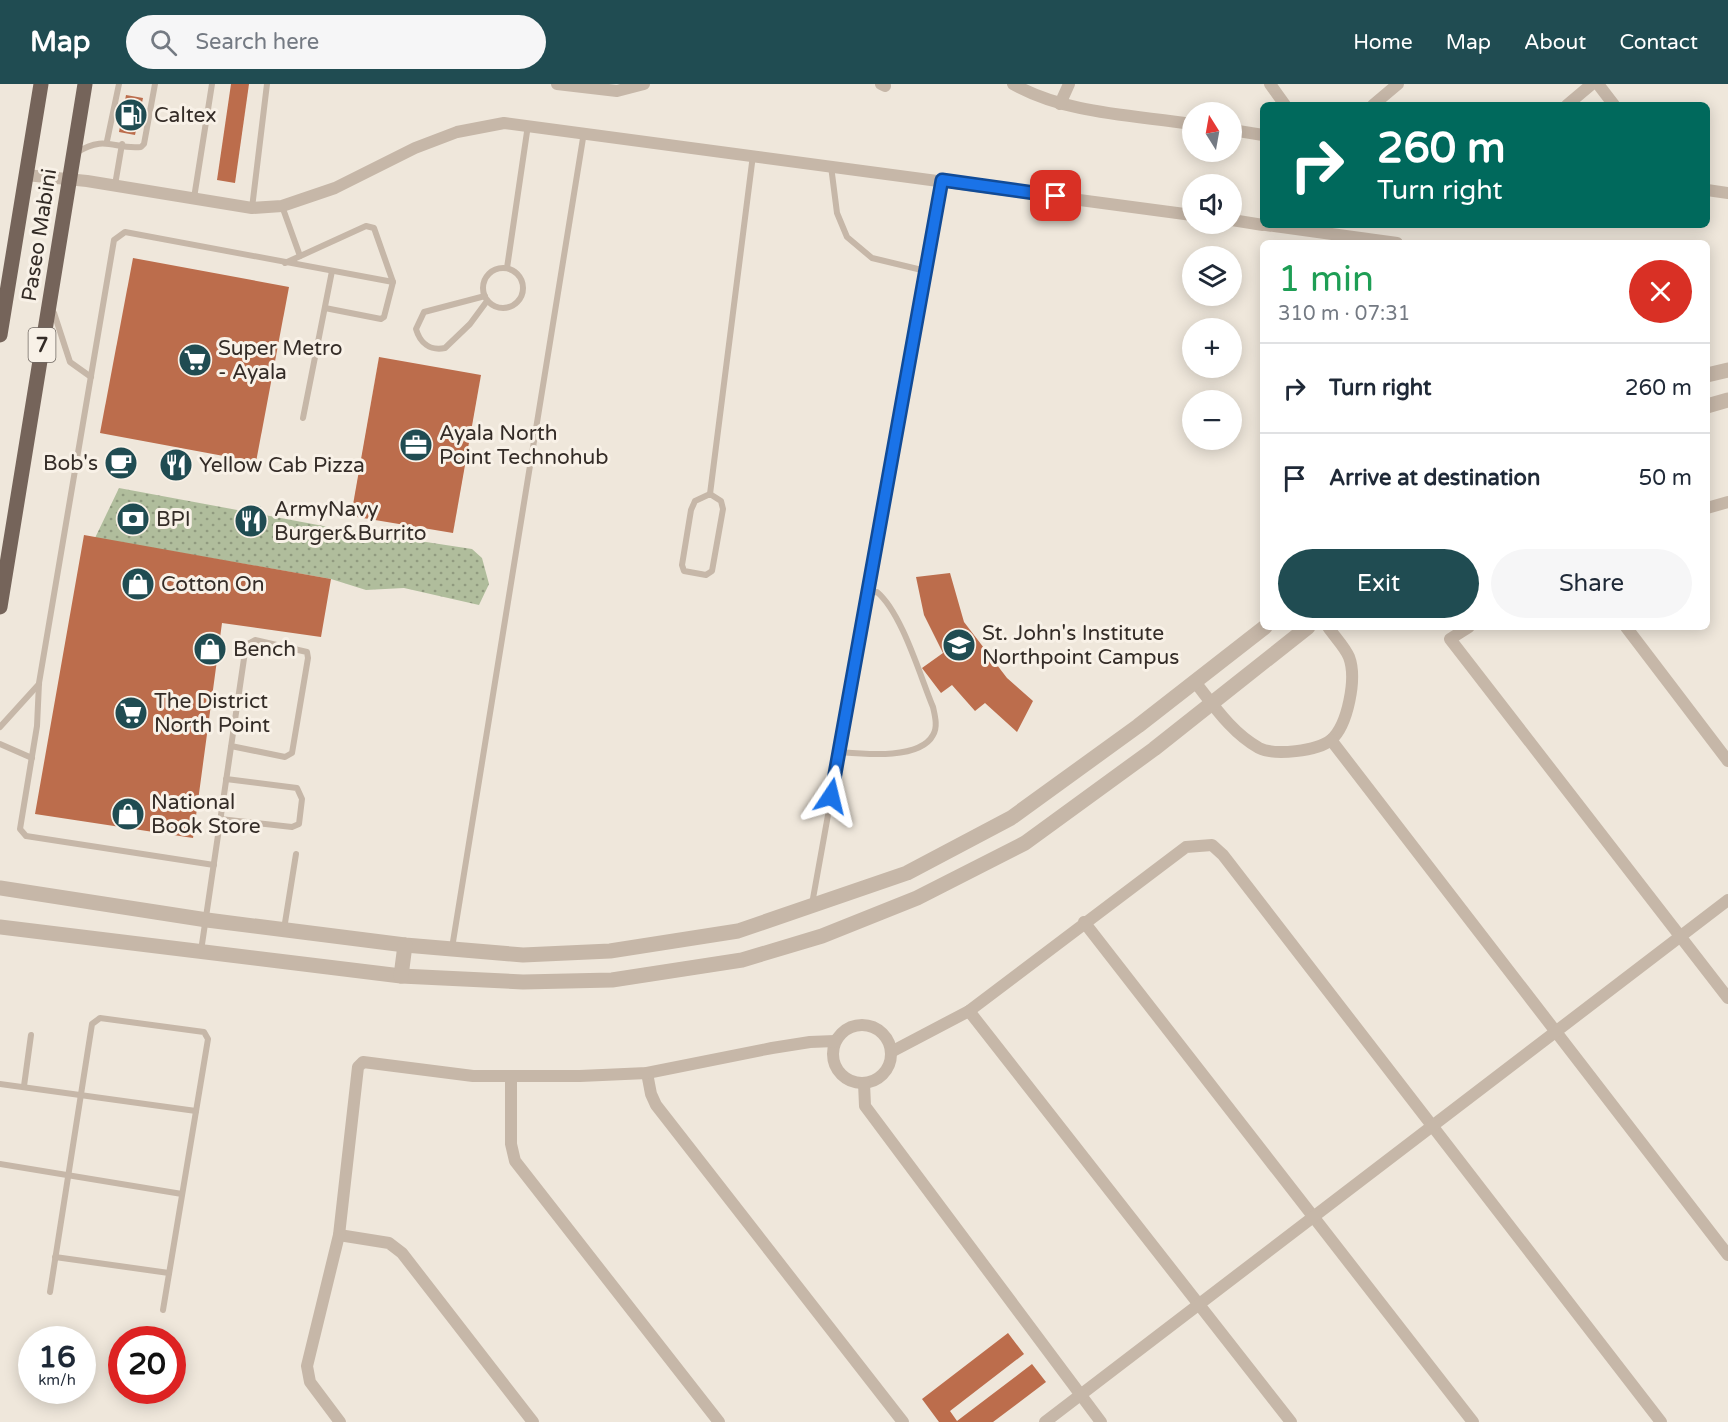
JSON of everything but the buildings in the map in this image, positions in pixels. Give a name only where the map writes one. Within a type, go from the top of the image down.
[{"type":"main road","name":"Paseo Mabini","points":[[0,335],[41,84]]},
{"type":"main road","name":"Paseo Mabini","points":[[0,607],[85,84]]},
{"type":"street","points":[[557,84],[617,91],[633,89],[644,84]]},
{"type":"street","points":[[1013,84],[1032,95],[1060,104],[1182,122]]},
{"type":"street","points":[[1060,104],[1069,84]]},
{"type":"street","points":[[1270,84],[1283,102]]},
{"type":"street","points":[[1377,102],[1398,84]]},
{"type":"street","points":[[1571,102],[1592,84]]},
{"type":"street","points":[[1599,84],[1612,102]]},
{"type":"street","points":[[26,175],[115,185],[252,208],[282,206],[335,188],[415,148],[457,132],[504,123],[528,124],[1182,214]]},
{"type":"street","points":[[1242,132],[1260,135]]},
{"type":"street","points":[[1710,190],[1728,193]]},
{"type":"street","points":[[1242,222],[1260,224]]},
{"type":"street","points":[[1283,228],[1358,240]]},
{"type":"street","points":[[1710,374],[1728,370]]},
{"type":"street","points":[[1710,405],[1728,400]]},
{"type":"street","points":[[1718,505],[1728,515]]},
{"type":"street","points":[[0,888],[207,920],[405,945],[523,955],[610,951],[738,931],[907,873],[1011,819],[1196,682],[1261,630]]},
{"type":"street","points":[[0,927],[401,976],[523,982],[612,980],[742,960],[822,936],[917,898],[1025,843],[1154,749],[1304,630]]},
{"type":"street","points":[[1196,682],[1236,732],[1261,750],[1290,752],[1310,749],[1331,740],[1348,708],[1352,684],[1349,657],[1330,630]]},
{"type":"street","points":[[1464,630],[1450,639],[1728,998]]},
{"type":"street","points":[[1628,630],[1728,761]]},
{"type":"street","points":[[1331,740],[1728,1255]]},
{"type":"street","points":[[891,1052],[969,1011],[1186,847],[1212,845],[1223,855],[1660,1422]]},
{"type":"street","points":[[947,853],[959,878]]},
{"type":"street","points":[[1045,1422],[1728,900]]},
{"type":"street","points":[[1084,922],[1473,1422]]},
{"type":"street","points":[[401,976],[405,945]]},
{"type":"street","points":[[969,1011],[1291,1422]]},
{"type":"street","points":[[864,1026],[882,1034],[891,1052],[889,1067],[881,1076],[864,1083],[853,1082],[841,1074],[833,1057],[835,1041],[847,1028],[864,1026]]},
{"type":"street","points":[[340,1422],[310,1382],[307,1366],[339,1234],[358,1067],[363,1062],[472,1076],[647,1073],[810,1041],[835,1041]]},
{"type":"street","points":[[647,1073],[651,1094],[656,1105],[903,1422]]},
{"type":"street","points":[[512,1076],[511,1144],[515,1161],[719,1422]]},
{"type":"street","points":[[864,1083],[865,1106],[1101,1422]]},
{"type":"street","points":[[339,1234],[389,1243],[402,1253],[533,1422]]},
{"type":"lane","points":[[107,141],[118,84]]},
{"type":"lane","points":[[73,155],[85,147],[107,141],[137,148],[144,144],[155,84]]},
{"type":"lane","points":[[194,199],[212,84]]},
{"type":"lane","points":[[252,208],[267,84]]},
{"type":"lane","points":[[507,268],[528,124]]},
{"type":"lane","points":[[452,948],[584,132]]},
{"type":"lane","points":[[115,185],[122,144]]},
{"type":"lane","points":[[710,494],[753,155]]},
{"type":"lane","points":[[831,166],[837,213],[847,237],[872,258],[926,271]]},
{"type":"lane","points":[[812,907],[942,180]]},
{"type":"lane","points":[[282,206],[300,256]]},
{"type":"lane","points":[[284,263],[370,226],[374,228],[393,282],[383,319],[326,308]]},
{"type":"lane","points":[[214,865],[21,833],[20,829],[32,758],[39,683],[114,240],[125,232],[393,282]]},
{"type":"lane","points":[[486,298],[424,312],[416,329],[418,338],[431,348],[445,348],[470,324],[486,298],[483,286],[488,274],[500,267],[513,270],[522,280],[524,286],[520,299],[503,308],[486,298]]},
{"type":"lane","points":[[303,418],[332,272]]},
{"type":"lane","points":[[52,282],[54,320],[70,362],[91,377]]},
{"type":"lane","points":[[710,494],[721,501],[723,509],[712,571],[706,575],[684,571],[682,565],[691,510],[695,501],[710,494]]},
{"type":"lane","points":[[839,752],[892,753],[922,748],[934,735],[936,721],[933,707],[897,619],[887,600],[877,592],[868,593]]},
{"type":"lane","points":[[201,953],[207,920],[220,819],[246,645],[250,641],[307,652],[308,658],[292,753],[285,757],[231,746]]},
{"type":"lane","points":[[0,727],[39,683]]},
{"type":"lane","points":[[0,744],[32,758]]},
{"type":"lane","points":[[220,819],[292,827],[299,824],[302,799],[297,788],[226,779]]},
{"type":"lane","points":[[284,929],[296,854]]},
{"type":"lane","points":[[50,1292],[94,1020],[100,1018],[204,1032],[208,1039],[163,1310]]},
{"type":"lane","points":[[24,1086],[31,1035]]},
{"type":"lane","points":[[0,1084],[196,1111]]},
{"type":"lane","points":[[0,1164],[182,1194]]},
{"type":"lane","points":[[55,1257],[169,1273]]},
{"type":"green space","points":[[119,488],[334,528],[472,549],[482,558],[489,584],[479,605],[404,588],[366,590],[331,579],[95,538]]},
{"type":"place","name":"Caltex","points":[[131,115]]},
{"type":"place","name":"Super Metro - Ayala","points":[[195,360]]},
{"type":"place","name":"Ayala North Point Technohub","points":[[416,445]]},
{"type":"place","name":"Bob's","points":[[121,463]]},
{"type":"place","name":"Yellow Cab Pizza","points":[[176,465]]},
{"type":"place","name":"BPI","points":[[133,519]]},
{"type":"place","name":"ArmyNavy Burger&Burrito","points":[[251,521]]},
{"type":"place","name":"Cotton On","points":[[138,584]]},
{"type":"place","name":"St. John's Institute Northpoint Campus","points":[[959,645]]},
{"type":"place","name":"Bench","points":[[210,649]]},
{"type":"place","name":"The District North Point","points":[[131,713]]},
{"type":"place","name":"National Book Store","points":[[128,814]]},
{"type":"route","points":[[831,796],[942,180],[1056,196]]}]
